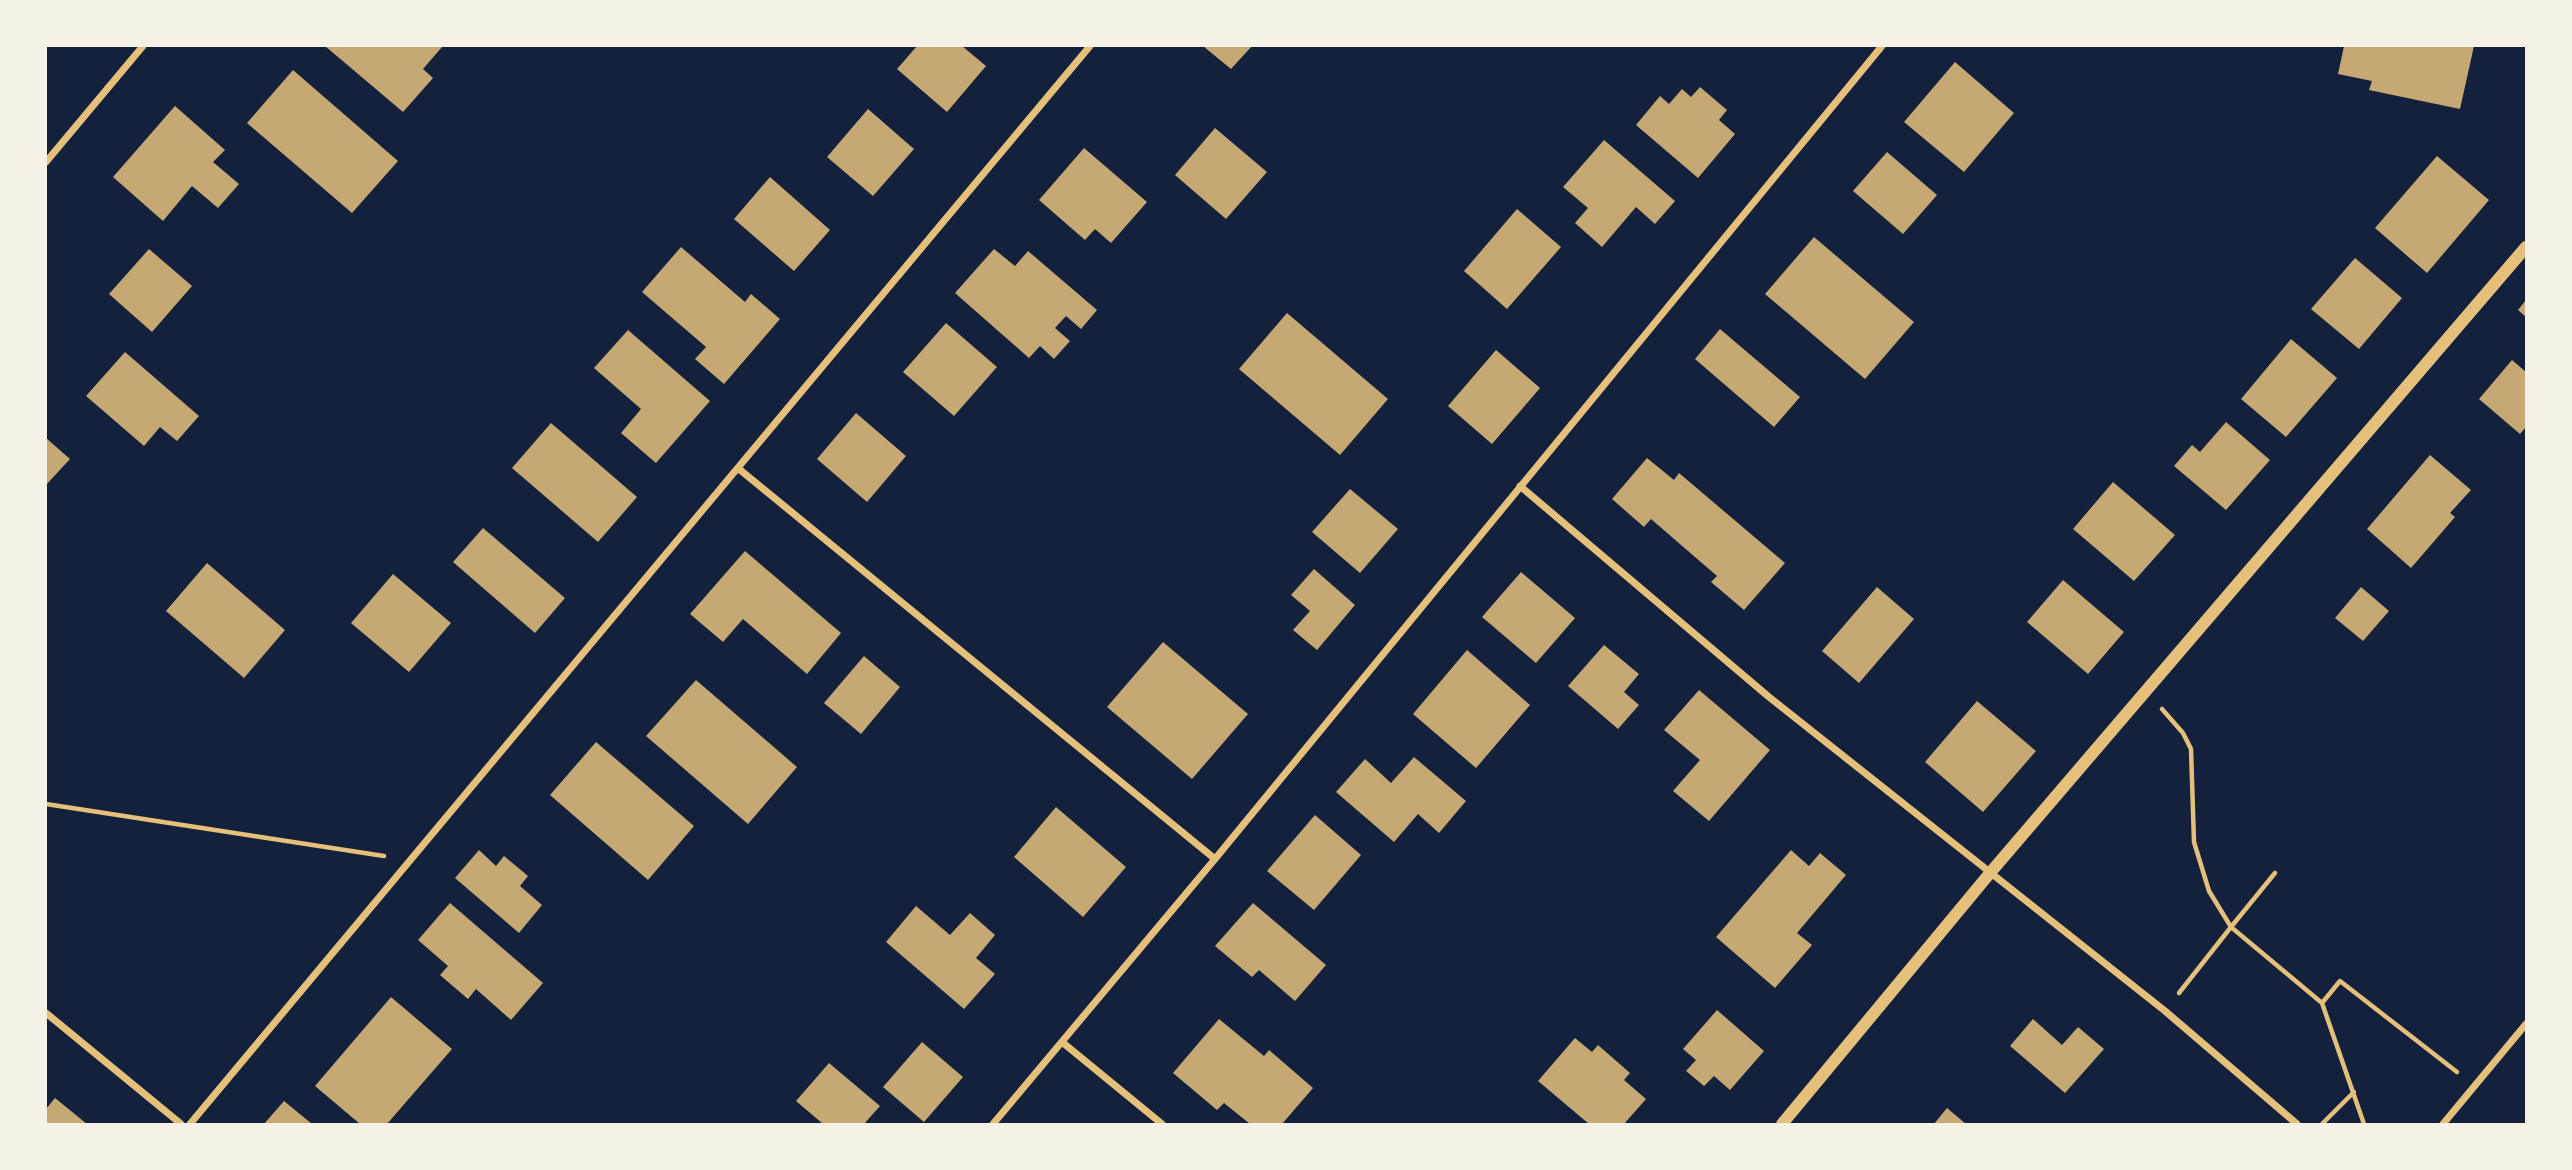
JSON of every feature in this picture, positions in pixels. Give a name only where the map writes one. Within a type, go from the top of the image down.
[{"type":"street","points":[[46,162],[143,46]]},
{"type":"street","points":[[190,1125],[1090,46]]},
{"type":"street","points":[[993,1125],[1215,859],[1882,46]]},
{"type":"street","points":[[1782,1125],[1990,873],[2147,693],[2526,247]]},
{"type":"street","points":[[739,468],[1215,859]]},
{"type":"street","points":[[1520,486],[1769,697],[2165,1011],[2297,1125]]},
{"type":"street","points":[[46,1013],[181,1125]]},
{"type":"street","points":[[2443,1125],[2526,1024]]},
{"type":"street","points":[[1062,1042],[1162,1125]]},
{"type":"path","points":[[2147,693],[2183,733],[2191,750],[2193,842],[2210,891],[2231,927],[2322,1003],[2364,1125]]},
{"type":"path","points":[[46,804],[412,860]]},
{"type":"path","points":[[2165,1011],[2275,873]]},
{"type":"path","points":[[2322,1003],[2340,981],[2474,1086]]},
{"type":"path","points":[[2322,1125],[2354,1091]]},
{"type":"building","points":[[325,46],[442,47],[423,69],[433,78],[403,112]]},
{"type":"building","points":[[917,46],[962,46],[986,66],[947,112],[897,69]]},
{"type":"building","points":[[1203,46],[1252,46],[1231,69]]},
{"type":"building","points":[[2344,46],[2474,46],[2460,109],[2369,90],[2372,81],[2338,74]]},
{"type":"building","points":[[1955,62],[2014,113],[1964,172],[1904,122]]},
{"type":"building","points":[[293,70],[398,161],[352,213],[247,123]]},
{"type":"building","points":[[1700,87],[1727,110],[1719,120],[1735,134],[1698,178],[1636,125],[1660,96],[1669,104],[1682,89],[1691,97]]},
{"type":"building","points":[[175,106],[225,150],[213,162],[239,184],[218,208],[192,186],[163,221],[113,177]]},
{"type":"building","points":[[868,109],[914,149],[873,196],[827,157]]},
{"type":"building","points":[[1215,128],[1267,172],[1226,219],[1175,175]]},
{"type":"building","points":[[1604,140],[1675,201],[1655,224],[1636,207],[1602,247],[1575,223],[1588,208],[1563,187]]},
{"type":"building","points":[[1084,148],[1147,202],[1111,243],[1095,229],[1085,240],[1039,200]]},
{"type":"building","points":[[1887,152],[1937,195],[1903,234],[1853,191]]},
{"type":"building","points":[[2437,156],[2489,200],[2427,273],[2375,228]]},
{"type":"building","points":[[770,177],[830,230],[794,271],[734,219]]},
{"type":"building","points":[[1517,209],[1561,247],[1507,309],[1464,271]]},
{"type":"building","points":[[1814,237],[1914,322],[1865,379],[1765,294]]},
{"type":"building","points":[[681,247],[745,302],[751,294],[780,319],[724,384],[695,359],[706,347],[642,292]]},
{"type":"building","points":[[149,249],[192,286],[152,332],[109,294]]},
{"type":"building","points":[[994,249],[1015,266],[1028,251],[1097,310],[1081,329],[1066,316],[1055,328],[1070,341],[1054,359],[1040,346],[1029,358],[955,293]]},
{"type":"building","points":[[2355,258],[2402,298],[2359,349],[2311,309]]},
{"type":"building","points":[[2526,300],[2526,317],[2518,310]]},
{"type":"building","points":[[1287,313],[1388,399],[1340,455],[1239,369]]},
{"type":"building","points":[[946,323],[997,367],[954,416],[903,372]]},
{"type":"building","points":[[1720,329],[1800,397],[1774,427],[1695,359]]},
{"type":"building","points":[[628,330],[710,401],[656,463],[621,433],[641,409],[594,368]]},
{"type":"building","points":[[2291,339],[2337,378],[2286,437],[2241,399]]},
{"type":"building","points":[[1496,350],[1540,388],[1492,444],[1448,406]]},
{"type":"building","points":[[125,352],[199,416],[177,441],[160,427],[144,446],[86,396]]},
{"type":"building","points":[[2512,360],[2526,372],[2526,427],[2520,434],[2479,399]]},
{"type":"building","points":[[856,413],[906,456],[867,502],[817,459]]},
{"type":"building","points":[[2226,422],[2270,460],[2226,510],[2174,466],[2192,445],[2200,452]]},
{"type":"building","points":[[551,423],[637,497],[598,542],[512,468]]},
{"type":"building","points":[[46,438],[70,459],[46,485]]},
{"type":"building","points":[[2430,455],[2471,490],[2450,513],[2455,517],[2411,568],[2367,529]]},
{"type":"building","points":[[1647,458],[1674,480],[1679,473],[1785,563],[1744,610],[1711,582],[1717,576],[1651,519],[1644,527],[1612,499]]},
{"type":"building","points":[[2113,482],[2175,535],[2134,581],[2073,529]]},
{"type":"building","points":[[1350,489],[1398,529],[1360,573],[1312,532]]},
{"type":"building","points":[[483,528],[565,598],[535,633],[453,562]]},
{"type":"building","points":[[745,551],[841,633],[807,674],[743,619],[723,642],[690,614]]},
{"type":"building","points":[[207,563],[285,630],[244,678],[166,611]]},
{"type":"building","points":[[1314,569],[1355,605],[1317,650],[1293,630],[1310,611],[1291,595]]},
{"type":"building","points":[[1521,572],[1575,618],[1536,663],[1482,617]]},
{"type":"building","points":[[393,574],[451,623],[409,672],[351,623]]},
{"type":"building","points":[[2063,580],[2124,632],[2088,674],[2027,622]]},
{"type":"building","points":[[1877,587],[1914,619],[1859,683],[1822,651]]},
{"type":"building","points":[[2361,587],[2389,611],[2363,641],[2335,618]]},
{"type":"building","points":[[1163,642],[1248,714],[1192,779],[1107,707]]},
{"type":"building","points":[[1604,645],[1639,674],[1624,692],[1639,705],[1618,729],[1568,686]]},
{"type":"building","points":[[1467,650],[1530,705],[1476,768],[1413,714]]},
{"type":"building","points":[[864,656],[900,687],[861,734],[824,703]]},
{"type":"building","points":[[696,680],[797,767],[748,824],[646,736]]},
{"type":"building","points":[[1699,690],[1770,750],[1709,821],[1673,791],[1700,760],[1664,730]]},
{"type":"building","points":[[1977,701],[2036,751],[1983,812],[1925,762]]},
{"type":"building","points":[[596,742],[694,826],[648,880],[550,795]]},
{"type":"building","points":[[1414,757],[1466,801],[1439,833],[1418,814],[1394,842],[1336,792],[1365,759],[1391,783]]},
{"type":"building","points":[[1056,807],[1126,867],[1083,917],[1014,857]]},
{"type":"building","points":[[1315,815],[1361,855],[1314,910],[1267,871]]},
{"type":"building","points":[[479,850],[496,866],[504,856],[528,876],[520,886],[542,905],[519,933],[455,878]]},
{"type":"building","points":[[1791,850],[1809,866],[1820,853],[1846,875],[1797,933],[1812,945],[1775,988],[1716,937]]},
{"type":"building","points":[[450,903],[543,983],[511,1020],[476,989],[468,999],[440,975],[448,966],[418,940]]},
{"type":"building","points":[[1253,903],[1326,965],[1295,1001],[1259,970],[1252,977],[1215,946]]},
{"type":"building","points":[[916,906],[950,935],[970,913],[995,935],[976,958],[995,974],[964,1009],[886,942]]},
{"type":"building","points":[[391,997],[452,1049],[387,1124],[360,1124],[315,1086]]},
{"type":"building","points":[[1717,1010],[1764,1051],[1730,1090],[1714,1076],[1704,1086],[1686,1071],[1696,1060],[1683,1049]]},
{"type":"building","points":[[1219,1019],[1264,1056],[1269,1050],[1313,1088],[1282,1124],[1250,1124],[1224,1103],[1217,1110],[1173,1073]]},
{"type":"building","points":[[2033,1019],[2062,1045],[2078,1027],[2104,1049],[2065,1093],[2010,1046]]},
{"type":"building","points":[[1575,1038],[1592,1052],[1598,1045],[1630,1073],[1624,1080],[1646,1099],[1624,1124],[1589,1124],[1538,1081]]},
{"type":"building","points":[[922,1042],[963,1077],[924,1122],[883,1087]]},
{"type":"building","points":[[829,1063],[880,1106],[864,1124],[823,1124],[796,1101]]},
{"type":"building","points":[[55,1098],[87,1124],[46,1124],[46,1109]]},
{"type":"building","points":[[284,1101],[312,1124],[264,1124]]},
{"type":"building","points":[[1947,1108],[1966,1124],[1934,1124]]}]
